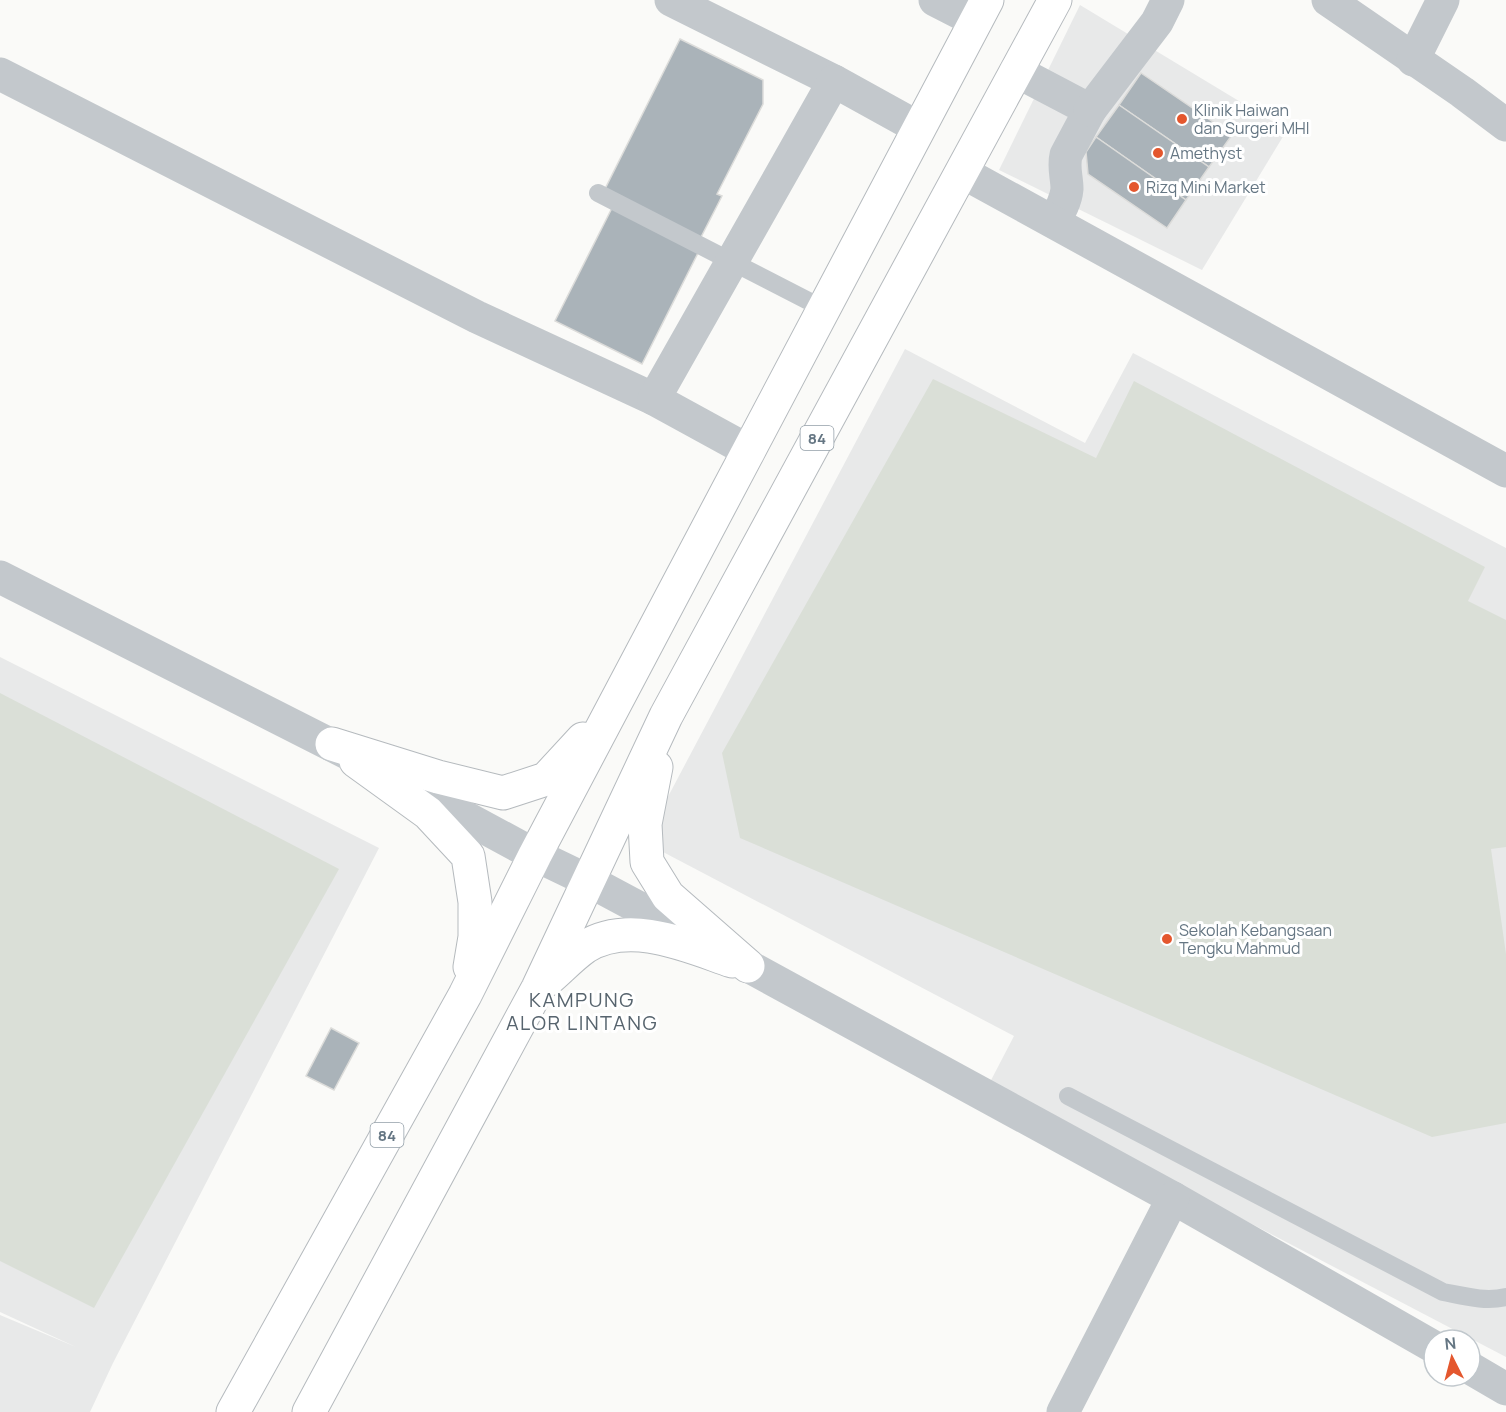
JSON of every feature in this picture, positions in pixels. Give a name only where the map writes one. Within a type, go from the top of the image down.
[{"type":"main road","name":"84","points":[[309,1412],[538,988],[666,716],[1054,0]]},
{"type":"main road","name":"84","points":[[233,1412],[465,995],[615,702],[982,10]]},
{"type":"main road","points":[[332,744],[438,777],[503,793],[546,779],[615,702]]},
{"type":"main road","points":[[666,716],[645,824],[647,862],[668,896],[748,966]]},
{"type":"main road","points":[[332,744],[428,813],[468,856],[475,902],[475,925],[465,995]]},
{"type":"main road","points":[[538,988],[586,947],[603,940],[632,935],[662,937],[748,966]]},
{"type":"street","points":[[671,0],[834,81],[919,128]]},
{"type":"street","points":[[935,0],[982,10]]},
{"type":"street","points":[[1054,221],[1063,206],[1067,191],[1066,155],[1090,111],[1156,22],[1168,0]]},
{"type":"street","points":[[1328,0],[1506,125]]},
{"type":"street","points":[[1413,60],[1443,0]]},
{"type":"street","points":[[1016,71],[1090,111]]},
{"type":"street","points":[[0,74],[477,317],[654,399],[749,451]]},
{"type":"street","points":[[654,399],[834,81]]},
{"type":"street","points":[[962,172],[1506,471]]},
{"type":"street","points":[[0,577],[332,744],[535,855],[589,881],[748,966],[1173,1197],[1422,1340]]},
{"type":"street","points":[[1063,1412],[1173,1197]]},
{"type":"street","points":[[1482,1375],[1506,1389]]},
{"type":"lane","points":[[598,193],[824,309]]},
{"type":"lane","points":[[1068,1096],[1443,1292],[1471,1298],[1506,1297]]},
{"type":"shaded area","points":[[1080,5],[1287,130],[1202,270],[999,170]]},
{"type":"shaded area","name":"Sekolah Kebangsaan Tengku Mahmud","points":[[905,349],[1085,443],[1133,353],[1506,548],[1506,1357],[1482,1344],[1482,1328],[1451,1328],[988,1086],[1014,1036],[644,842]]},
{"type":"shaded area","name":"Sekolah Kebangsaan Tengku Mahmud","points":[[933,379],[1096,458],[1134,381],[1485,567],[1468,601],[1506,620],[1506,847],[1491,849],[1506,954],[1506,1123],[1432,1137],[740,838],[722,753]]},
{"type":"shaded area","points":[[0,657],[379,848],[113,1363],[90,1412],[0,1412],[0,1315],[76,1347],[0,1312]]},
{"type":"shaded area","points":[[0,693],[339,869],[94,1308],[0,1261]]},
{"type":"building","points":[[680,39],[763,80],[763,104],[717,194],[722,196],[699,241],[603,193]]},
{"type":"building","points":[[1141,73],[1232,135],[1209,167],[1119,105]]},
{"type":"building","points":[[1119,105],[1209,167],[1186,200],[1096,137]]},
{"type":"building","points":[[1096,137],[1186,200],[1167,228],[1088,174],[1086,152]]},
{"type":"building","points":[[612,208],[699,251],[642,364],[555,321]]},
{"type":"building","points":[[331,1028],[359,1043],[334,1090],[306,1076]]},
{"type":"place","name":"Klinik Haiwan dan Surgeri MHI","points":[[1182,119]]},
{"type":"place","name":"Amethyst","points":[[1158,153]]},
{"type":"place","name":"Rizq Mini Market","points":[[1134,187]]},
{"type":"place","name":"Sekolah Kebangsaan Tengku Mahmud","points":[[1167,939]]},
{"type":"district","name":"KAMPUNG ALOR LINTANG","points":[[582,1010]]}]
